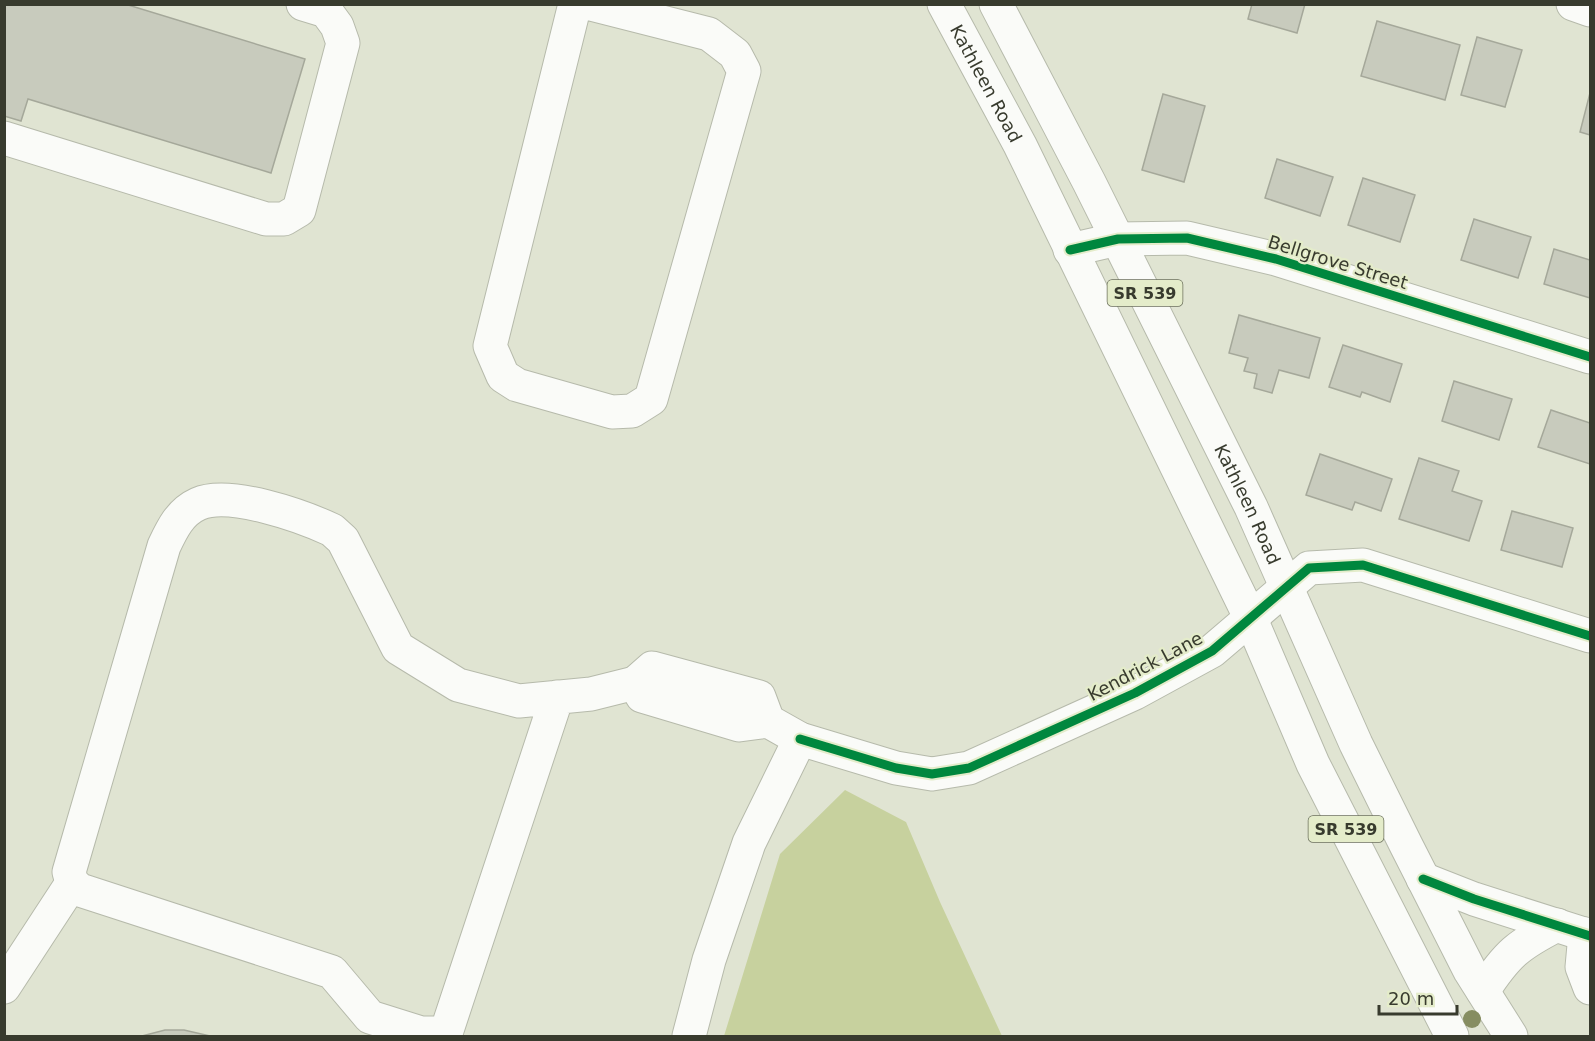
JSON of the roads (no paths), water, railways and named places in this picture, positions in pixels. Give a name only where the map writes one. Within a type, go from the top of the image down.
[{"type":"main road","points":[[4,138],[266,219],[284,219],[299,210],[341,59],[343,43],[326,11],[303,4]]},
{"type":"main road","points":[[575,4],[489,346],[503,376],[517,385],[612,412],[632,411],[651,399],[744,71],[735,54],[709,34],[591,4]]},
{"type":"main road","name":"Kathleen Road","points":[[944,4],[1020,145],[1250,617],[1313,764],[1452,1036]]},
{"type":"main road","name":"Kathleen Road","points":[[996,4],[1118,239],[1251,507],[1356,744],[1423,879],[1483,991],[1511,1036]]},
{"type":"main road","points":[[1573,4],[1590,10]]},
{"type":"main road","name":"Bellgrove Street","points":[[1070,250],[1118,239],[1187,238],[1276,259],[1590,357]]},
{"type":"main road","points":[[223,499],[241,501],[332,530],[343,540],[398,648],[458,685],[519,701],[556,697],[451,1035],[421,1033],[370,1017],[332,972],[80,890],[72,883],[69,872],[164,546],[173,526],[185,512],[199,503],[223,499]]},
{"type":"main road","name":"Kendrick Lane","points":[[556,697],[591,694],[635,683],[652,668],[759,697],[768,721],[800,739],[896,768],[932,774],[969,768],[1135,693],[1212,651],[1285,586],[1309,568],[1363,565],[1590,636]]},
{"type":"main road","points":[[689,1036],[709,960],[749,843],[800,739]]},
{"type":"main road","points":[[1423,879],[1474,899],[1577,932]]},
{"type":"main road","points":[[4,987],[72,883]]},
{"type":"main road","points":[[1577,932],[1582,967],[1590,988]]},
{"type":"main road","points":[[1483,991],[1502,962],[1521,944],[1577,932]]}]
